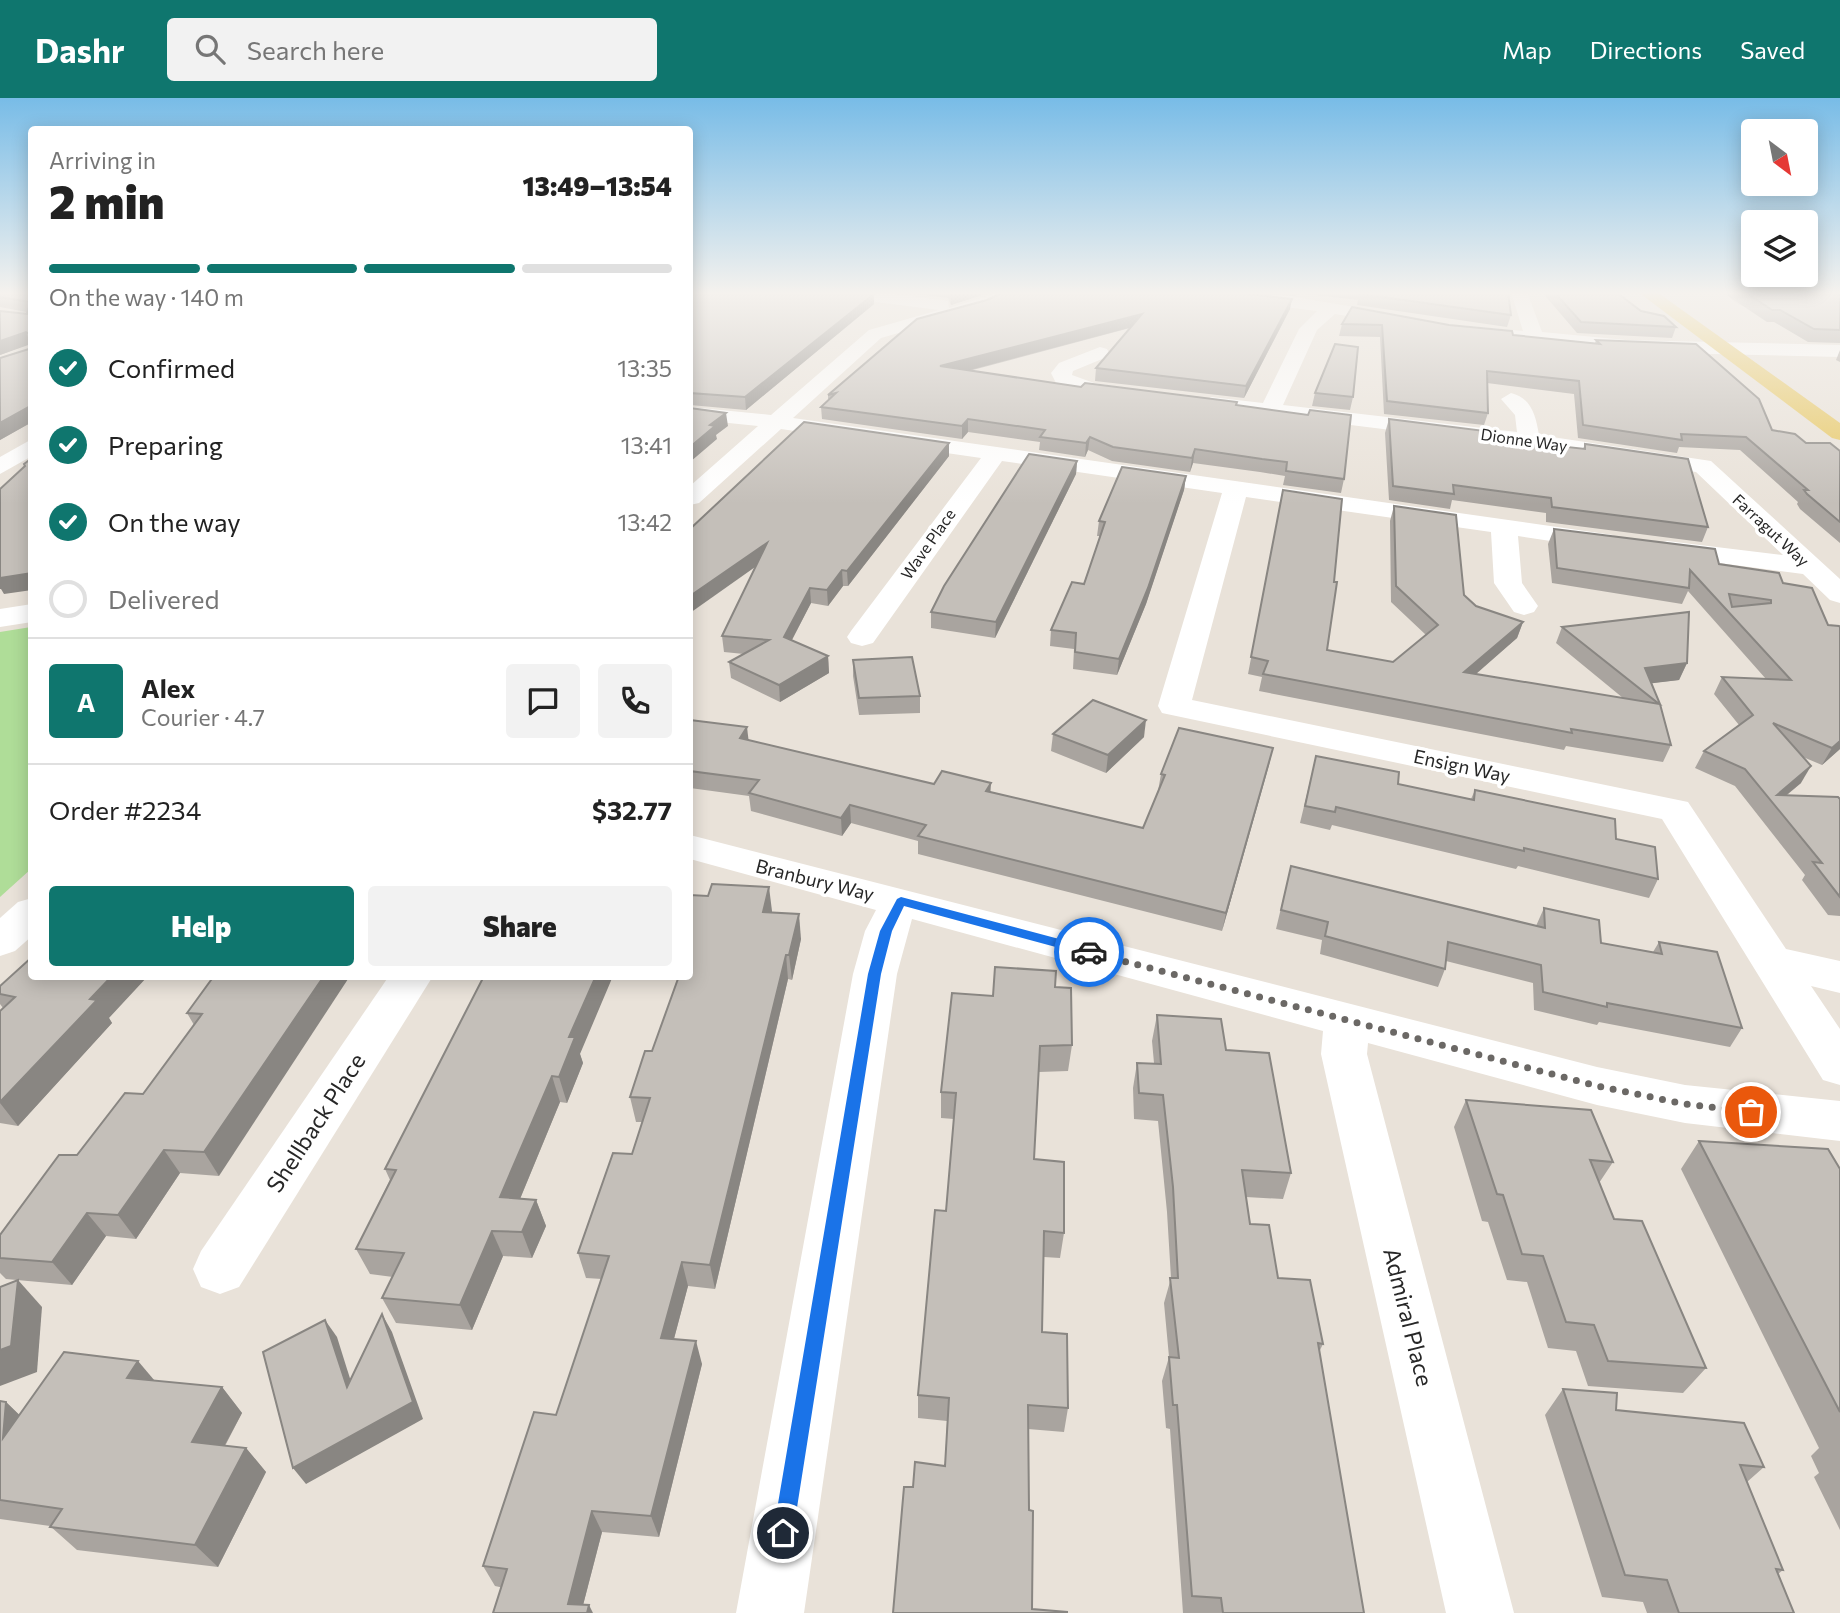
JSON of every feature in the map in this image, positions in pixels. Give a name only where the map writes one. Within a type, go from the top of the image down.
[{"type":"main road","points":[[1744,363],[1840,433]]},
{"type":"main road","points":[[1780,363],[1788,368]]},
{"type":"street","points":[[693,495],[843,363]]},
{"type":"street","points":[[1076,363],[1066,367],[1061,373],[1063,379],[1091,389],[1160,397]]},
{"type":"street","points":[[1270,410],[1292,363]]},
{"type":"street","points":[[1511,399],[1525,413],[1529,440]]},
{"type":"street","name":"Dionne Way","points":[[1188,400],[1529,440],[1703,466]]},
{"type":"street","points":[[693,413],[778,422],[1504,527],[1811,567]]},
{"type":"street","points":[[0,467],[28,449]]},
{"type":"street","name":"Wave Place","points":[[862,637],[962,495],[996,454]]},
{"type":"street","name":"Farragut Way","points":[[1703,466],[1840,594]]},
{"type":"street","name":"Ensign Way","points":[[1236,488],[1174,706],[1675,810],[1840,1067]]},
{"type":"street","points":[[1504,527],[1508,583],[1524,606]]},
{"type":"street","points":[[0,618],[28,614]]},
{"type":"street","name":"Branbury Way","points":[[693,848],[1597,1086],[1685,1104],[1840,1121]]},
{"type":"street","points":[[770,1613],[874,974],[886,931],[901,901]]},
{"type":"street","points":[[0,941],[28,916]]},
{"type":"street","points":[[1771,961],[1840,977]]},
{"type":"street","name":"Shellback Place","points":[[220,1269],[409,980]]},
{"type":"street","name":"Admiral Place","points":[[1346,1020],[1344,1054],[1480,1613]]},
{"type":"green space","points":[[28,627],[28,872],[0,897],[0,632]]},
{"type":"building","points":[[0,363],[28,363],[28,407],[0,423]]},
{"type":"building","points":[[693,363],[788,363],[745,397],[693,393]]},
{"type":"building","points":[[866,363],[953,363],[940,366],[1081,387],[1085,383],[1237,402],[1236,405],[1308,415],[1310,410],[1351,415],[1344,479],[1286,471],[1287,462],[1195,449],[1192,458],[1113,447],[1090,437],[1086,443],[1040,437],[1045,430],[968,419],[962,426],[821,407],[836,393],[828,395]]},
{"type":"building","points":[[1101,363],[1258,363],[1246,386],[1096,368]]},
{"type":"building","points":[[1327,363],[1356,363],[1353,397],[1315,393]]},
{"type":"building","points":[[1384,363],[1717,363],[1759,399],[1772,430],[1795,434],[1806,443],[1830,443],[1840,451],[1840,522],[1804,490],[1808,490],[1746,437],[1681,434],[1682,440],[1583,425],[1579,381],[1487,371],[1488,413],[1387,401]]},
{"type":"building","points":[[693,408],[726,413],[710,425],[715,426],[693,444]]},
{"type":"building","points":[[1389,419],[1485,431],[1484,438],[1585,449],[1585,444],[1688,459],[1708,527],[1552,507],[1551,498],[1453,485],[1454,494],[1393,486]]},
{"type":"building","points":[[804,422],[949,443],[847,571],[842,570],[827,590],[810,588],[784,637],[828,656],[779,685],[729,662],[769,640],[722,636],[767,543],[693,594],[693,526]]},
{"type":"building","points":[[1029,454],[1077,461],[996,622],[931,612],[944,586]]},
{"type":"building","points":[[28,461],[28,574],[0,578],[0,489],[25,466]]},
{"type":"building","points":[[1122,467],[1186,476],[1148,588],[1119,659],[1075,652],[1076,633],[1051,630],[1072,582],[1084,584],[1105,522],[1099,521]]},
{"type":"building","points":[[1283,490],[1342,499],[1334,582],[1337,582],[1327,650],[1393,662],[1438,625],[1396,586],[1394,506],[1456,515],[1464,595],[1476,606],[1523,622],[1464,672],[1659,704],[1562,627],[1689,612],[1687,663],[1645,668],[1660,704],[1671,745],[1571,729],[1572,733],[1263,674],[1268,661],[1251,657]]},
{"type":"building","points":[[1554,529],[1715,549],[1719,564],[1779,573],[1783,583],[1812,588],[1828,625],[1840,627],[1840,741],[1832,748],[1773,723],[1811,766],[1777,795],[1840,799],[1840,897],[1813,862],[1822,863],[1745,769],[1704,751],[1753,715],[1722,677],[1791,680],[1690,570],[1689,588],[1557,568]],"holes":[[[1729,594],[1771,600],[1771,603],[1732,607]]]},
{"type":"building","points":[[912,657],[920,696],[859,698],[853,660]]},
{"type":"building","points":[[1093,700],[1146,720],[1108,755],[1053,734]]},
{"type":"building","points":[[693,720],[747,727],[740,738],[934,784],[942,771],[991,783],[986,791],[1143,828],[1165,775],[1161,774],[1179,728],[1273,748],[1226,913],[918,836],[926,825],[850,805],[841,818],[749,793],[759,780],[693,771]]},
{"type":"building","points":[[1316,756],[1399,772],[1398,784],[1474,800],[1475,790],[1615,819],[1616,839],[1655,847],[1658,879],[1336,807],[1335,812],[1305,806]]},
{"type":"building","points":[[1291,866],[1545,928],[1544,908],[1599,920],[1601,943],[1662,954],[1659,942],[1717,952],[1742,1028],[1607,1003],[1607,1007],[1543,992],[1541,965],[1448,942],[1445,969],[1325,936],[1328,922],[1281,910]]},
{"type":"building","points":[[712,884],[769,887],[763,912],[799,914],[789,955],[786,955],[710,1265],[682,1262],[661,1338],[696,1341],[651,1516],[592,1511],[568,1604],[589,1605],[587,1613],[493,1613],[507,1569],[483,1566],[534,1412],[556,1415],[609,1256],[578,1253],[613,1153],[632,1154],[650,1098],[630,1097],[645,1051],[652,1051],[678,980],[693,980],[693,895],[708,896]]},
{"type":"building","points":[[28,961],[28,980],[108,980],[90,999],[97,1000],[0,1102],[0,1011],[15,997],[0,994],[0,986]]},
{"type":"building","points":[[995,967],[1056,971],[1055,987],[1071,988],[1072,1045],[1040,1046],[1034,1159],[1064,1162],[1064,1233],[1044,1231],[1042,1332],[1067,1334],[1068,1408],[1028,1405],[1029,1510],[1033,1511],[1032,1609],[1067,1613],[893,1613],[904,1487],[913,1487],[915,1462],[945,1466],[949,1398],[918,1395],[935,1210],[946,1211],[956,1093],[941,1092],[952,993],[993,996]]},
{"type":"building","points":[[211,980],[321,980],[204,1152],[164,1150],[118,1215],[87,1213],[52,1262],[0,1258],[0,1235],[59,1155],[77,1155],[125,1093],[143,1094],[202,1014],[187,1013]]},
{"type":"building","points":[[482,980],[594,980],[569,1037],[575,1037],[559,1077],[552,1076],[500,1197],[536,1200],[522,1232],[492,1231],[460,1305],[382,1298],[404,1253],[356,1249],[396,1170],[385,1169]]},
{"type":"building","points":[[1157,1015],[1221,1019],[1226,1050],[1269,1053],[1291,1173],[1242,1170],[1250,1224],[1269,1225],[1278,1278],[1310,1280],[1323,1344],[1318,1343],[1364,1613],[1223,1613],[1221,1598],[1192,1596],[1177,1405],[1173,1405],[1169,1357],[1179,1358],[1170,1278],[1178,1278],[1173,1187],[1163,1095],[1139,1093],[1137,1063],[1161,1064]]},
{"type":"building","points":[[1466,1100],[1591,1110],[1613,1162],[1590,1160],[1614,1219],[1642,1221],[1706,1368],[1608,1361],[1594,1325],[1566,1322],[1543,1256],[1522,1254],[1503,1195],[1497,1194]]},
{"type":"building","points":[[1699,1141],[1828,1149],[1840,1169],[1840,1412]]},
{"type":"building","points":[[18,1280],[11,1346],[0,1350],[0,1287]]},
{"type":"building","points":[[382,1314],[413,1402],[293,1468],[263,1352],[325,1320],[347,1387]]},
{"type":"building","points":[[64,1352],[138,1361],[127,1378],[222,1387],[192,1442],[246,1448],[195,1545],[50,1527],[62,1509],[0,1500],[0,1401],[6,1402],[3,1438]]},
{"type":"building","points":[[1563,1389],[1617,1393],[1616,1410],[1744,1423],[1764,1467],[1740,1465],[1783,1570],[1776,1569],[1794,1613],[1679,1613],[1667,1580],[1625,1575]]},
{"type":"way so far","points":[[1089,952],[1597,1086],[1685,1104],[1751,1112]]},
{"type":"route","points":[[783,1533],[874,974],[886,931],[901,901],[1089,952]]}]
